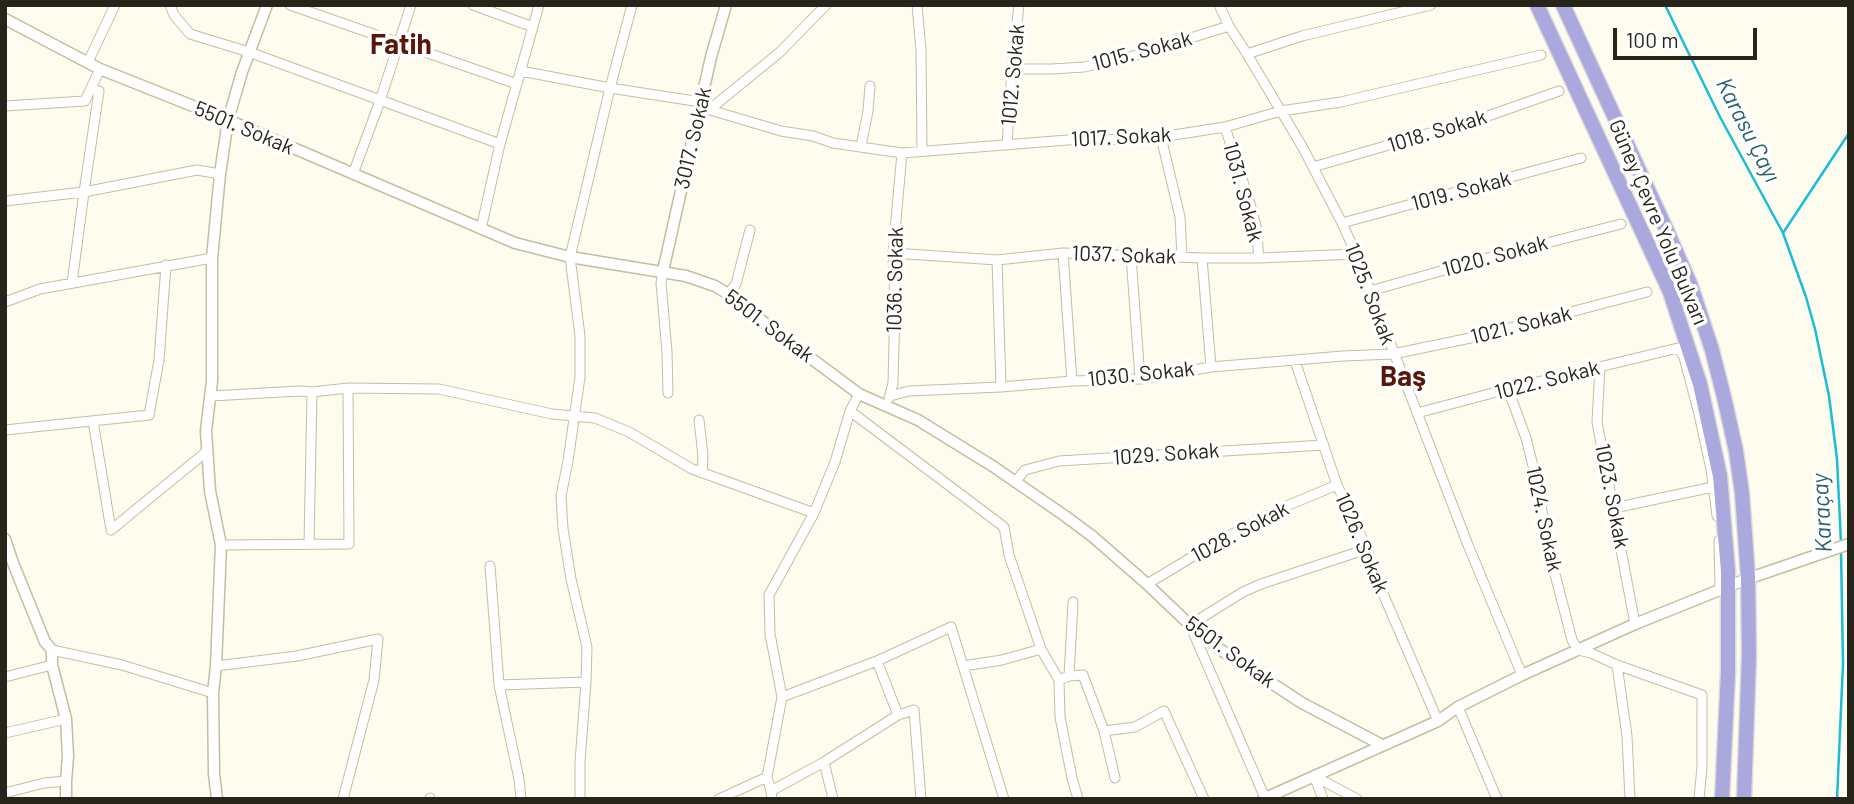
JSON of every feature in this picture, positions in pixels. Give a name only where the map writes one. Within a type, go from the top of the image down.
[{"type":"highway","name":"Güney Çevre Yolu Bulvarı","points":[[1537,5],[1670,292],[1700,384],[1720,476],[1723,503],[1728,672],[1722,799]]},
{"type":"highway","name":"Güney Çevre Yolu Bulvarı","points":[[1563,5],[1667,231],[1702,315],[1736,451],[1746,537],[1749,610],[1744,799]]},
{"type":"street","points":[[88,62],[115,5]]},
{"type":"street","points":[[170,5],[174,15],[190,34],[249,52],[500,144]]},
{"type":"street","points":[[218,799],[214,774],[213,693],[221,545],[210,491],[206,452],[211,396],[212,258],[228,120],[267,5]]},
{"type":"street","points":[[290,5],[517,84]]},
{"type":"street","points":[[353,174],[411,5]]},
{"type":"street","points":[[473,5],[533,27]]},
{"type":"street","points":[[481,229],[500,144],[539,5]]},
{"type":"street","points":[[580,799],[587,647],[571,579],[561,496],[580,377],[580,337],[570,257],[632,5]]},
{"type":"street","name":"3017. Sokak","points":[[663,271],[726,5]]},
{"type":"street","points":[[703,106],[780,52],[826,5]]},
{"type":"street","points":[[917,5],[921,50],[922,150]]},
{"type":"street","name":"1012. Sokak","points":[[1007,145],[1019,5]]},
{"type":"street","name":"1025. Sokak","points":[[1220,5],[1229,26],[1313,167],[1356,254],[1468,545],[1522,675]]},
{"type":"street","points":[[1247,54],[1302,36],[1431,5]]},
{"type":"street","name":"5501. Sokak","points":[[5,19],[100,69],[228,120],[515,243],[570,257],[663,271],[702,280],[728,293],[859,394],[888,401],[1016,481],[1065,516],[1218,648],[1301,703],[1382,745]]},
{"type":"street","name":"1015. Sokak","points":[[1012,69],[1084,67],[1130,57],[1229,26]]},
{"type":"street","name":"1017. Sokak","points":[[521,71],[703,106],[781,131],[813,136],[834,143],[902,153],[1080,139],[1161,137],[1225,127],[1281,111],[1353,99],[1541,55]]},
{"type":"street","points":[[5,106],[85,101],[100,69]]},
{"type":"street","points":[[861,146],[870,86]]},
{"type":"street","points":[[72,283],[99,91],[91,89]]},
{"type":"street","name":"1018. Sokak","points":[[1313,167],[1485,117],[1559,91]]},
{"type":"street","name":"1031. Sokak","points":[[1225,127],[1250,200],[1259,258]]},
{"type":"street","points":[[1161,137],[1180,217],[1182,257]]},
{"type":"street","name":"1036. Sokak","points":[[888,401],[893,383],[893,253],[902,153]]},
{"type":"street","name":"1019. Sokak","points":[[1342,223],[1581,158]]},
{"type":"street","points":[[5,201],[84,192],[197,170],[220,174]]},
{"type":"street","name":"1020. Sokak","points":[[1370,291],[1621,224]]},
{"type":"street","points":[[728,293],[736,284],[750,230]]},
{"type":"street","name":"1037. Sokak","points":[[893,253],[997,260],[1063,254],[1259,258],[1356,254]]},
{"type":"street","points":[[1063,254],[1072,381]]},
{"type":"street","points":[[1132,256],[1140,379]]},
{"type":"street","points":[[5,302],[40,289],[212,258]]},
{"type":"street","points":[[1202,258],[1210,367]]},
{"type":"street","points":[[997,260],[1001,387]]},
{"type":"street","points":[[5,430],[149,415],[159,360],[166,265]]},
{"type":"street","points":[[663,271],[661,283],[668,393]]},
{"type":"street","name":"1021. Sokak","points":[[1393,354],[1475,337],[1647,292]]},
{"type":"street","name":"1022. Sokak","points":[[1417,413],[1678,348],[1684,357],[1699,414],[1713,487]]},
{"type":"street","name":"1030. Sokak","points":[[888,401],[909,391],[1140,379],[1210,367],[1393,354]]},
{"type":"street","name":"1026. Sokak","points":[[1295,361],[1337,485],[1367,549],[1378,582],[1438,721]]},
{"type":"street","name":"1023. Sokak","points":[[1600,367],[1597,422],[1635,624]]},
{"type":"street","points":[[211,396],[348,388],[439,389],[552,414],[594,418],[629,432],[692,469],[814,513]]},
{"type":"street","points":[[221,545],[348,544],[348,388]]},
{"type":"street","name":"1024. Sokak","points":[[1508,389],[1536,478],[1558,588],[1572,640],[1578,650]]},
{"type":"street","points":[[309,544],[312,392]]},
{"type":"street","points":[[859,394],[850,411],[835,462],[814,513],[769,596],[770,634],[782,698],[767,777],[772,795],[898,715],[914,710],[921,799]]},
{"type":"street","points":[[850,411],[1004,527],[1009,555],[1041,649],[1059,680],[1060,717],[1079,799]]},
{"type":"street","points":[[699,420],[702,473]]},
{"type":"street","points":[[93,422],[111,530],[206,452]]},
{"type":"street","name":"1029. Sokak","points":[[1016,481],[1025,470],[1059,461],[1324,445]]},
{"type":"street","name":"1028. Sokak","points":[[1147,584],[1217,542],[1284,507],[1337,485]]},
{"type":"street","points":[[1614,508],[1713,487],[1724,588]]},
{"type":"street","points":[[5,539],[46,642],[52,650],[52,665],[66,719],[66,799]]},
{"type":"street","points":[[1367,549],[1261,584],[1190,625],[1264,798],[1438,721],[1458,707],[1522,675],[1635,624],[1747,579],[1849,544]]},
{"type":"street","points":[[490,566],[499,685],[521,799]]},
{"type":"street","points":[[1069,676],[1073,602]]},
{"type":"street","points":[[782,698],[877,661],[951,627],[1004,799]]},
{"type":"street","points":[[216,666],[297,656],[379,639],[374,680],[343,799]]},
{"type":"street","points":[[963,666],[1002,660],[1041,649]]},
{"type":"street","points":[[52,650],[122,665],[213,693]]},
{"type":"street","points":[[1578,650],[1702,695],[1699,799]]},
{"type":"street","points":[[877,661],[898,715]]},
{"type":"street","points":[[5,677],[52,665]]},
{"type":"street","points":[[1617,666],[1627,736],[1630,799]]},
{"type":"street","points":[[1059,680],[1083,675],[1104,731],[1115,778]]},
{"type":"street","points":[[499,685],[586,682]]},
{"type":"street","points":[[1458,707],[1497,799]]},
{"type":"street","points":[[1104,731],[1135,727],[1164,711],[1204,799]]},
{"type":"street","points":[[5,733],[66,719]]},
{"type":"street","points":[[824,762],[833,799]]},
{"type":"street","points":[[1314,776],[1323,799]]},
{"type":"street","points":[[1314,776],[1357,799]]},
{"type":"street","points":[[719,799],[767,777]]},
{"type":"street","points":[[5,793],[44,783],[66,781]]},
{"type":"waterway","name":"Karaçay","points":[[1665,5],[1720,117],[1783,233],[1806,297],[1829,396],[1837,459],[1841,543]]},
{"type":"waterway","points":[[1783,233],[1849,133]]},
{"type":"waterway","name":"Karaçay","points":[[1837,799],[1843,664],[1841,550]]},
{"type":"district","name":"Fatih","points":[[401,45]]},
{"type":"district","name":"Baş","points":[[1403,377]]},
{"type":"water label","name":"Karasu Çayı","points":[[1748,130]]}]
